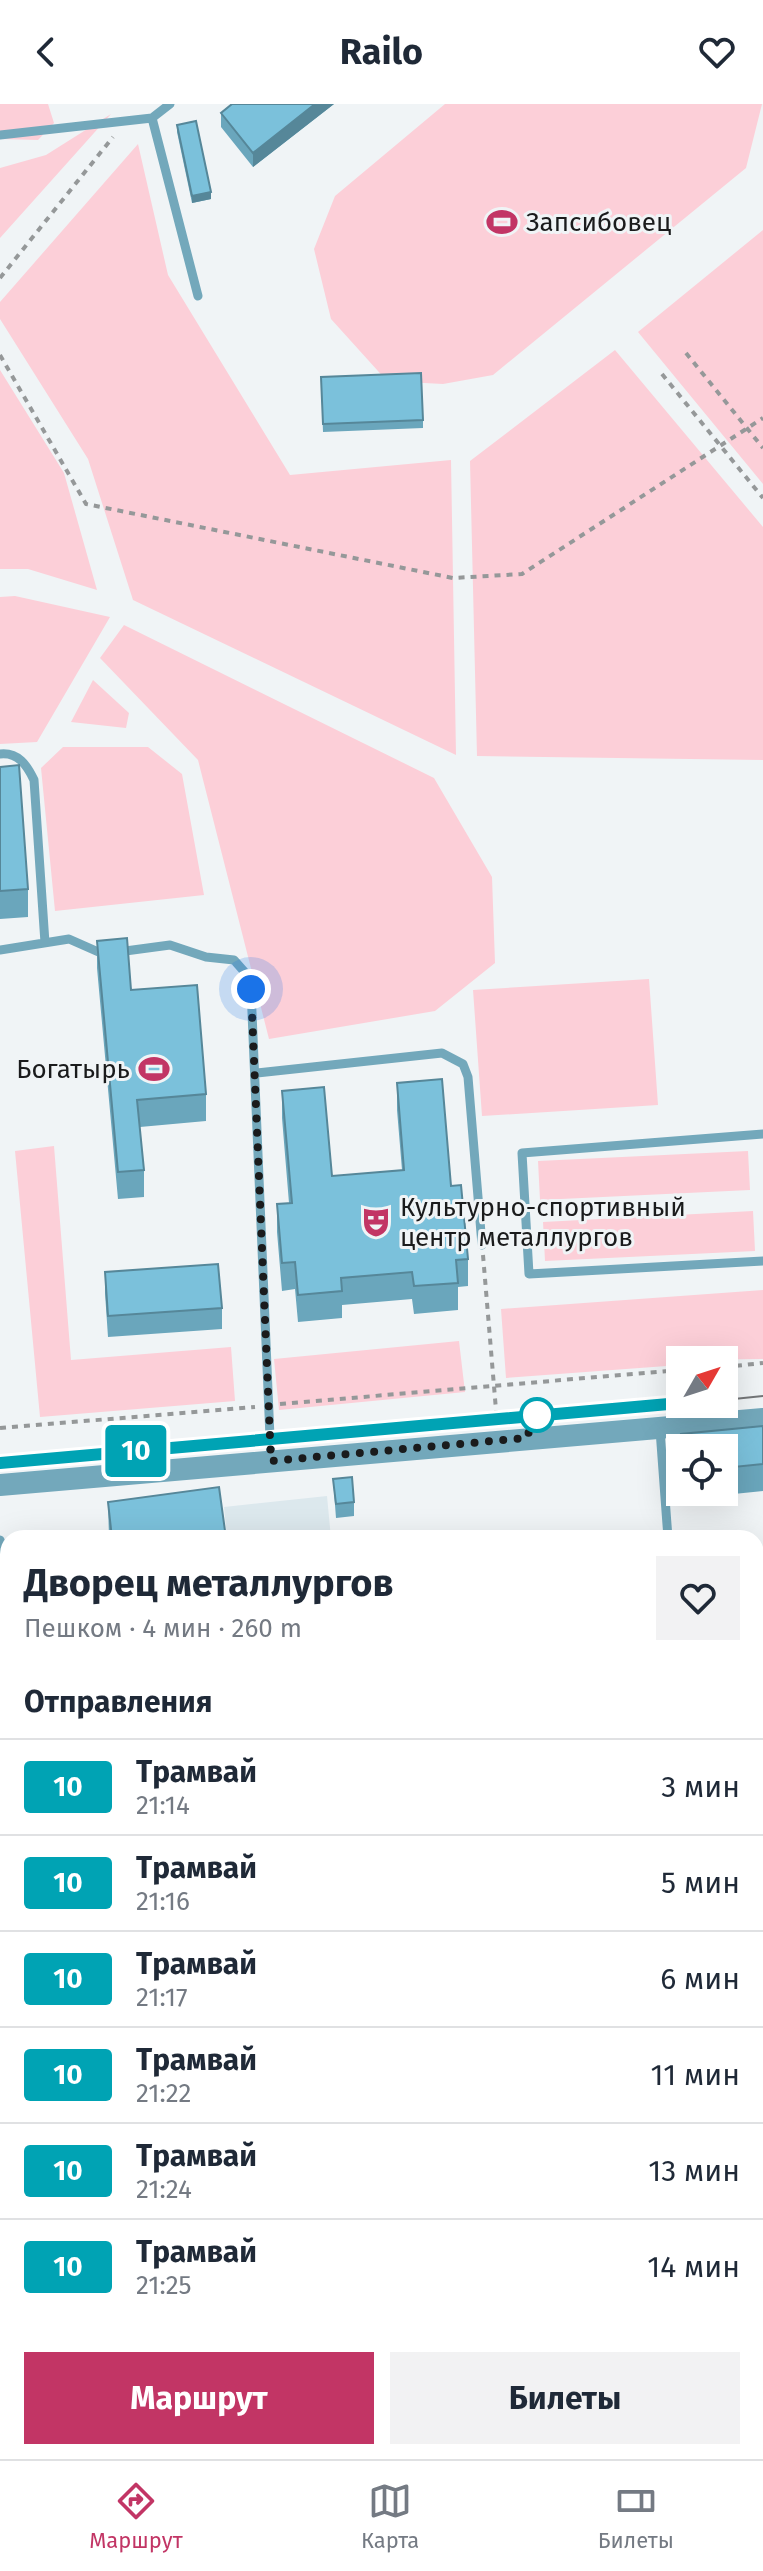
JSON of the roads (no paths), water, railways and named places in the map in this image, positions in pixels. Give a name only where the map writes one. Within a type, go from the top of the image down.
[{"type":"street","points":[[0,1485],[763,1419]]},
{"type":"lane","points":[[0,135],[152,118],[170,104]]},
{"type":"lane","points":[[152,118],[198,296]]},
{"type":"lane","points":[[0,754],[10,753],[27,765],[34,780],[45,943]]},
{"type":"lane","points":[[0,950],[69,939],[103,954],[170,945],[206,957],[234,960],[249,977],[257,1073],[271,1461]]},
{"type":"lane","points":[[257,1073],[442,1053],[463,1064],[468,1077],[482,1245]]},
{"type":"lane","points":[[763,1134],[522,1153],[529,1274],[763,1261]]},
{"type":"lane","points":[[660,1428],[667,1530]]},
{"type":"tram line","points":[[738,1399],[763,1396]]},
{"type":"tram line","points":[[0,1463],[666,1404]]},
{"type":"tram line","name":"10","points":[[0,1463],[666,1404]]},
{"type":"place","name":"Запсибовец","points":[[502,222]]},
{"type":"place","name":"Богатырь","points":[[154,1069]]},
{"type":"place","name":"Культурно-спортивный центр металлургов","points":[[376,1222]]}]
